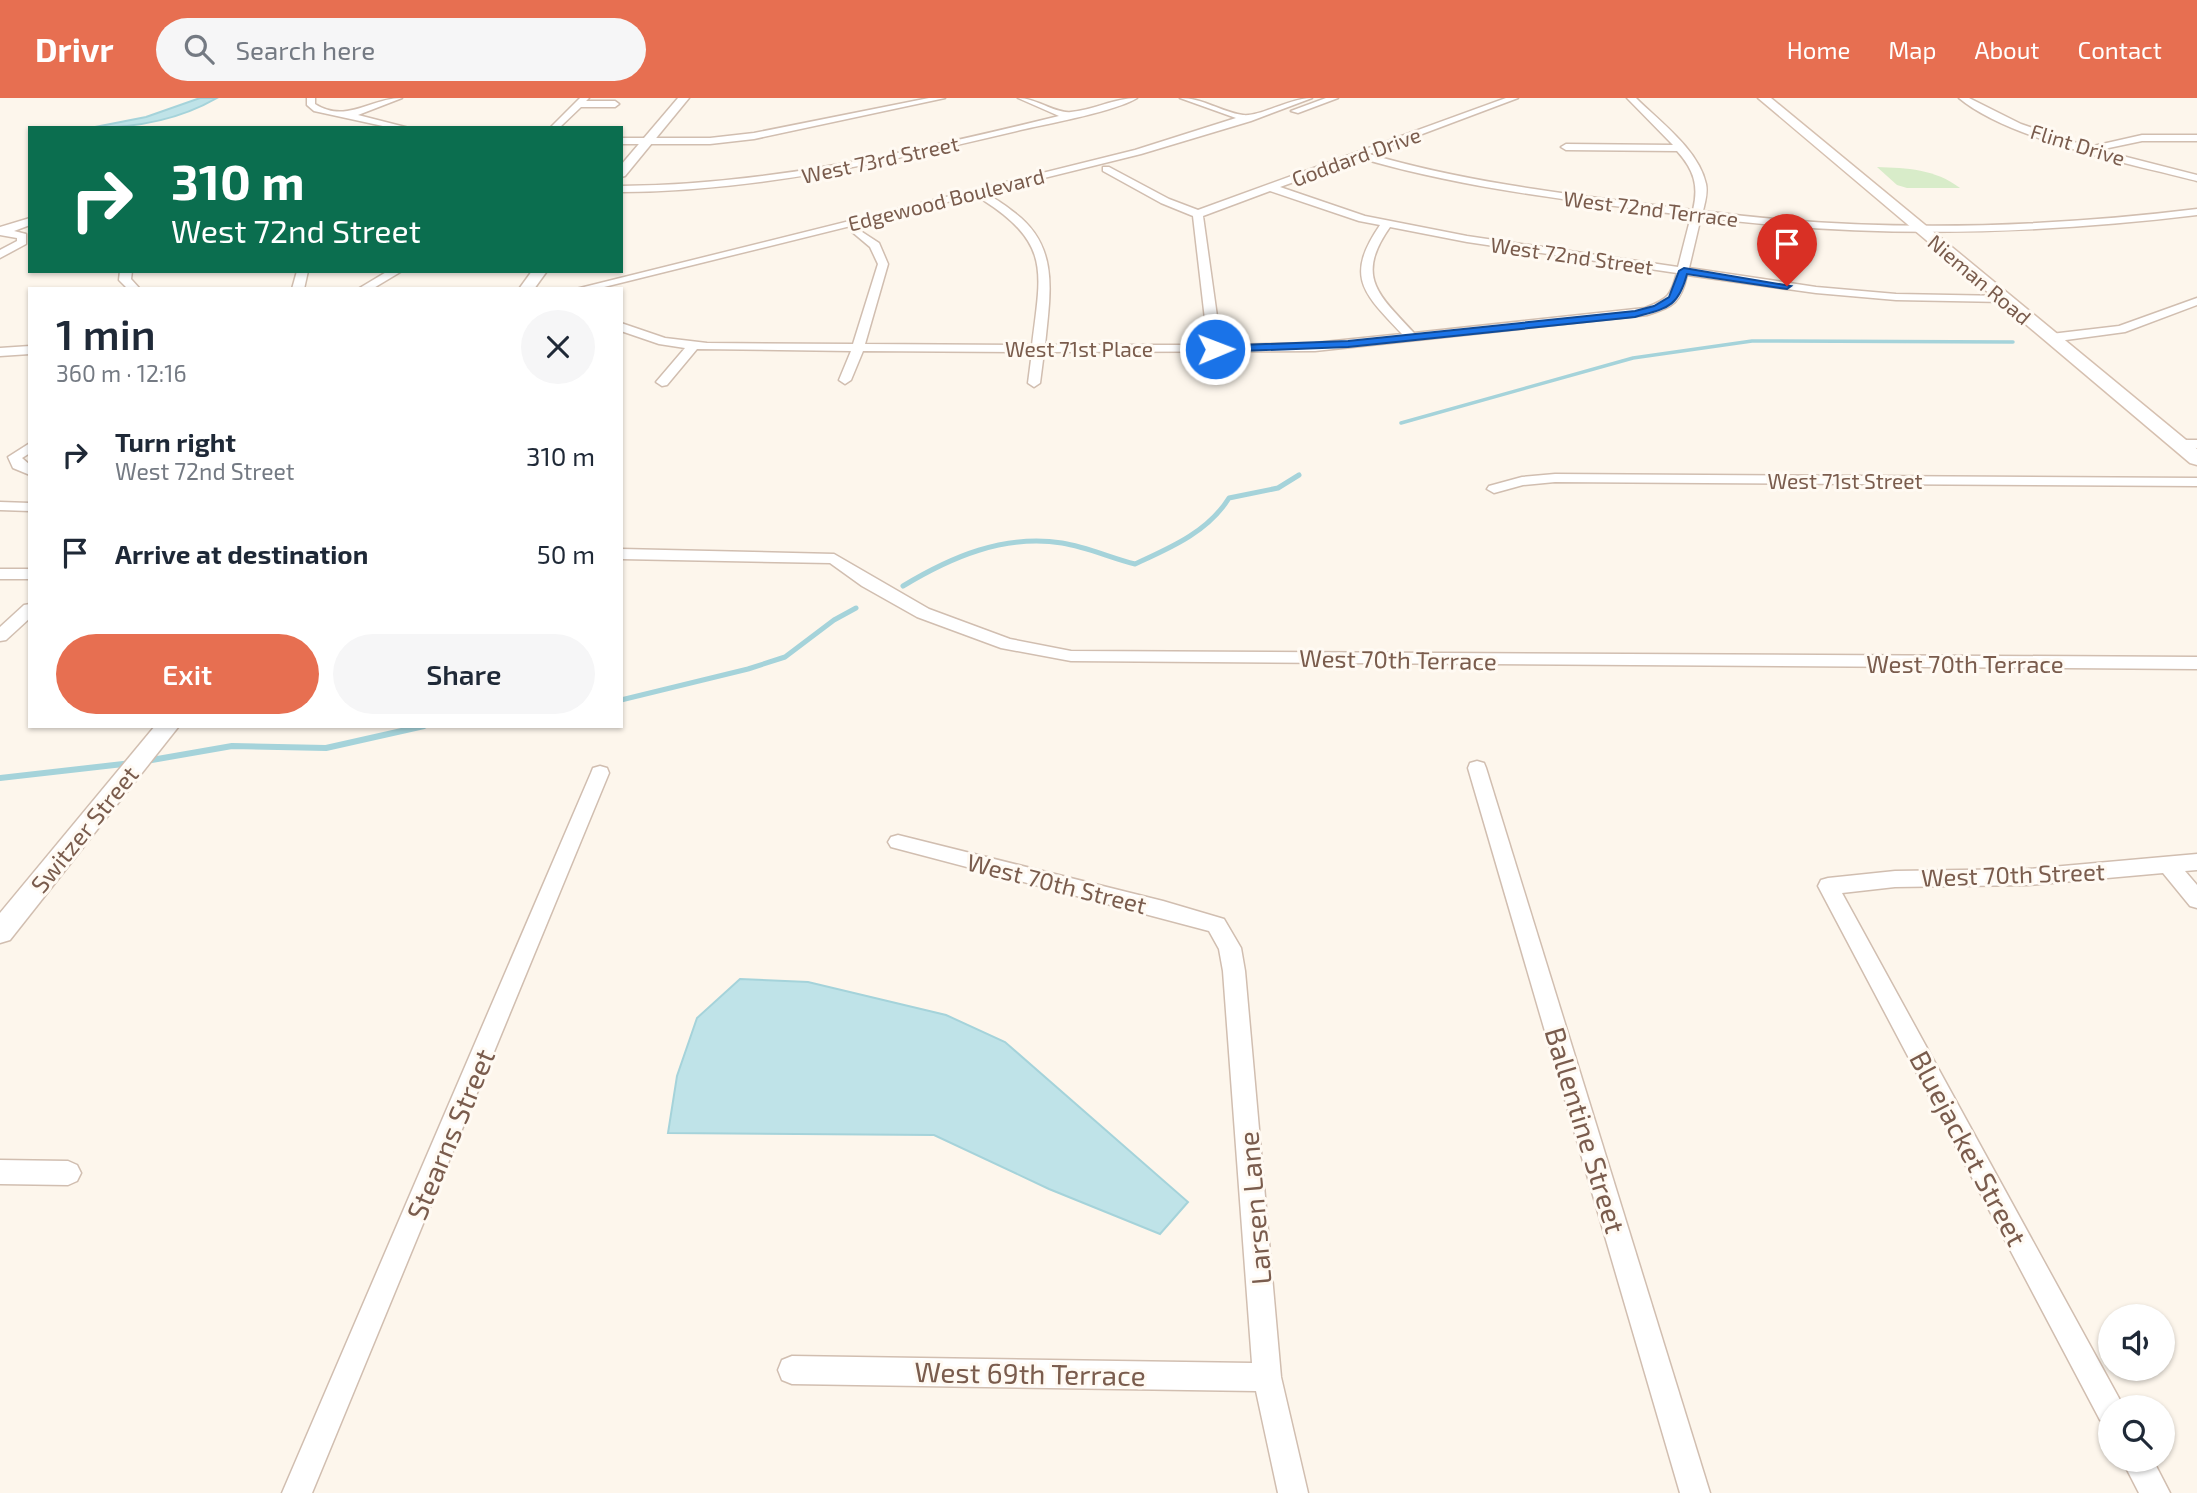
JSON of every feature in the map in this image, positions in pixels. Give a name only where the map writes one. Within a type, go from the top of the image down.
[{"type":"main road","name":"Nieman Road","points":[[1764,98],[2197,459]]},
{"type":"street","points":[[311,98],[311,105],[317,109],[395,126]]},
{"type":"street","points":[[346,116],[398,98]]},
{"type":"street","points":[[623,171],[684,98]]},
{"type":"street","points":[[879,98],[896,107]]},
{"type":"street","points":[[623,141],[710,141],[754,136],[941,98]]},
{"type":"street","points":[[1022,98],[1068,116]]},
{"type":"street","name":"West 73rd Street","points":[[623,189],[708,187],[785,180],[1068,116],[1133,98]]},
{"type":"street","points":[[1184,98],[1259,123]]},
{"type":"street","name":"Edgewood Boulevard","points":[[589,287],[1126,155],[1308,98]]},
{"type":"street","name":"Edgewood Boulevard","points":[[623,288],[1177,150],[1334,98]]},
{"type":"street","name":"Goddard Drive","points":[[1198,214],[1514,98]]},
{"type":"street","name":"West 71st Place","points":[[623,328],[646,337],[693,346],[1215,349],[1314,347],[1647,311],[1677,294],[1697,214],[1702,180],[1697,168],[1631,98]]},
{"type":"street","name":"Flint Drive","points":[[1963,98],[2016,125],[2197,178]]},
{"type":"street","points":[[556,126],[582,101],[615,104]]},
{"type":"street","points":[[2092,149],[2134,139],[2197,138]]},
{"type":"street","points":[[1566,147],[1678,148]]},
{"type":"street","name":"West 72nd Terrace","points":[[1361,155],[1469,183],[1697,214],[1825,227],[1921,229],[2117,222],[2197,212]]},
{"type":"street","points":[[1106,169],[1165,201],[1198,214],[1215,349]]},
{"type":"street","name":"West 72nd Street","points":[[1272,188],[1386,225],[1684,271],[1849,293],[2004,299]]},
{"type":"street","points":[[987,198],[1020,222],[1040,249],[1044,269],[1034,383]]},
{"type":"street","points":[[1,231],[28,222]]},
{"type":"street","points":[[1386,225],[1367,257],[1364,270],[1366,282],[1371,292],[1412,338]]},
{"type":"street","points":[[845,380],[858,348],[883,264],[875,245],[856,230]]},
{"type":"street","points":[[0,255],[22,242],[22,236],[1,231]]},
{"type":"street","points":[[126,273],[125,280],[133,287]]},
{"type":"street","points":[[367,287],[393,273]]},
{"type":"street","points":[[528,287],[538,273]]},
{"type":"street","points":[[2051,338],[2121,329],[2197,300]]},
{"type":"street","points":[[662,382],[693,346]]},
{"type":"street","points":[[0,352],[28,350]]},
{"type":"street","points":[[2179,444],[2197,444]]},
{"type":"street","points":[[0,457],[25,449]]},
{"type":"street","points":[[25,449],[15,457],[18,465],[28,470]]},
{"type":"street","name":"West 71st Street","points":[[1494,489],[1522,481],[1555,478],[2197,482]]},
{"type":"street","points":[[0,506],[28,507]]},
{"type":"street","name":"West 70th Terrace","points":[[623,554],[834,559],[868,583],[923,613],[1007,644],[1071,656],[1542,662],[2197,663]]},
{"type":"street","points":[[0,574],[28,574]]},
{"type":"street","points":[[0,636],[28,611]]},
{"type":"street","name":"Switzer Street","points":[[0,932],[10,906],[124,780],[165,728]]},
{"type":"street","name":"Ballentine Street","points":[[1478,768],[1695,1493]]},
{"type":"street","name":"Stearns Street","points":[[297,1493],[600,773]]},
{"type":"street","name":"West 70th Street","points":[[898,842],[1216,925]]},
{"type":"street","name":"West 70th Street","points":[[1828,886],[1895,878],[2028,877],[2197,862]]},
{"type":"street","points":[[2167,863],[2197,900]]},
{"type":"street","name":"Bluejacket Street","points":[[1828,886],[2102,1395]]},
{"type":"street","name":"Larsen Lane","points":[[1216,925],[1230,948],[1234,971],[1267,1377],[1293,1493]]},
{"type":"street","points":[[0,1172],[68,1173]]},
{"type":"street","name":"West 69th Terrace","points":[[792,1370],[1267,1377]]},
{"type":"street","points":[[2144,1472],[2155,1493]]},
{"type":"green space","points":[[1877,167],[1931,173],[1960,188],[1907,188],[1897,185]]},
{"type":"water","points":[[200,98],[217,98],[187,112],[156,121],[100,126],[146,117]]},
{"type":"water","points":[[740,979],[808,982],[946,1015],[1005,1042],[1188,1202],[1160,1234],[1049,1189],[934,1135],[668,1133],[677,1076],[697,1018]]},
{"type":"waterway","points":[[1401,423],[1633,358],[1752,341],[2013,342]]},
{"type":"waterway","points":[[903,586],[959,557],[1019,542],[1062,543],[1135,564],[1199,530],[1229,498],[1278,488],[1299,475]]},
{"type":"waterway","points":[[623,700],[748,669],[785,657],[834,620],[856,608]]},
{"type":"waterway","points":[[146,761],[232,746],[326,748],[415,728]]},
{"type":"waterway","points":[[0,778],[132,763]]},
{"type":"route","points":[[1215,349],[1314,347],[1635,314],[1657,308],[1672,299],[1677,294],[1684,271],[1787,286]]}]
